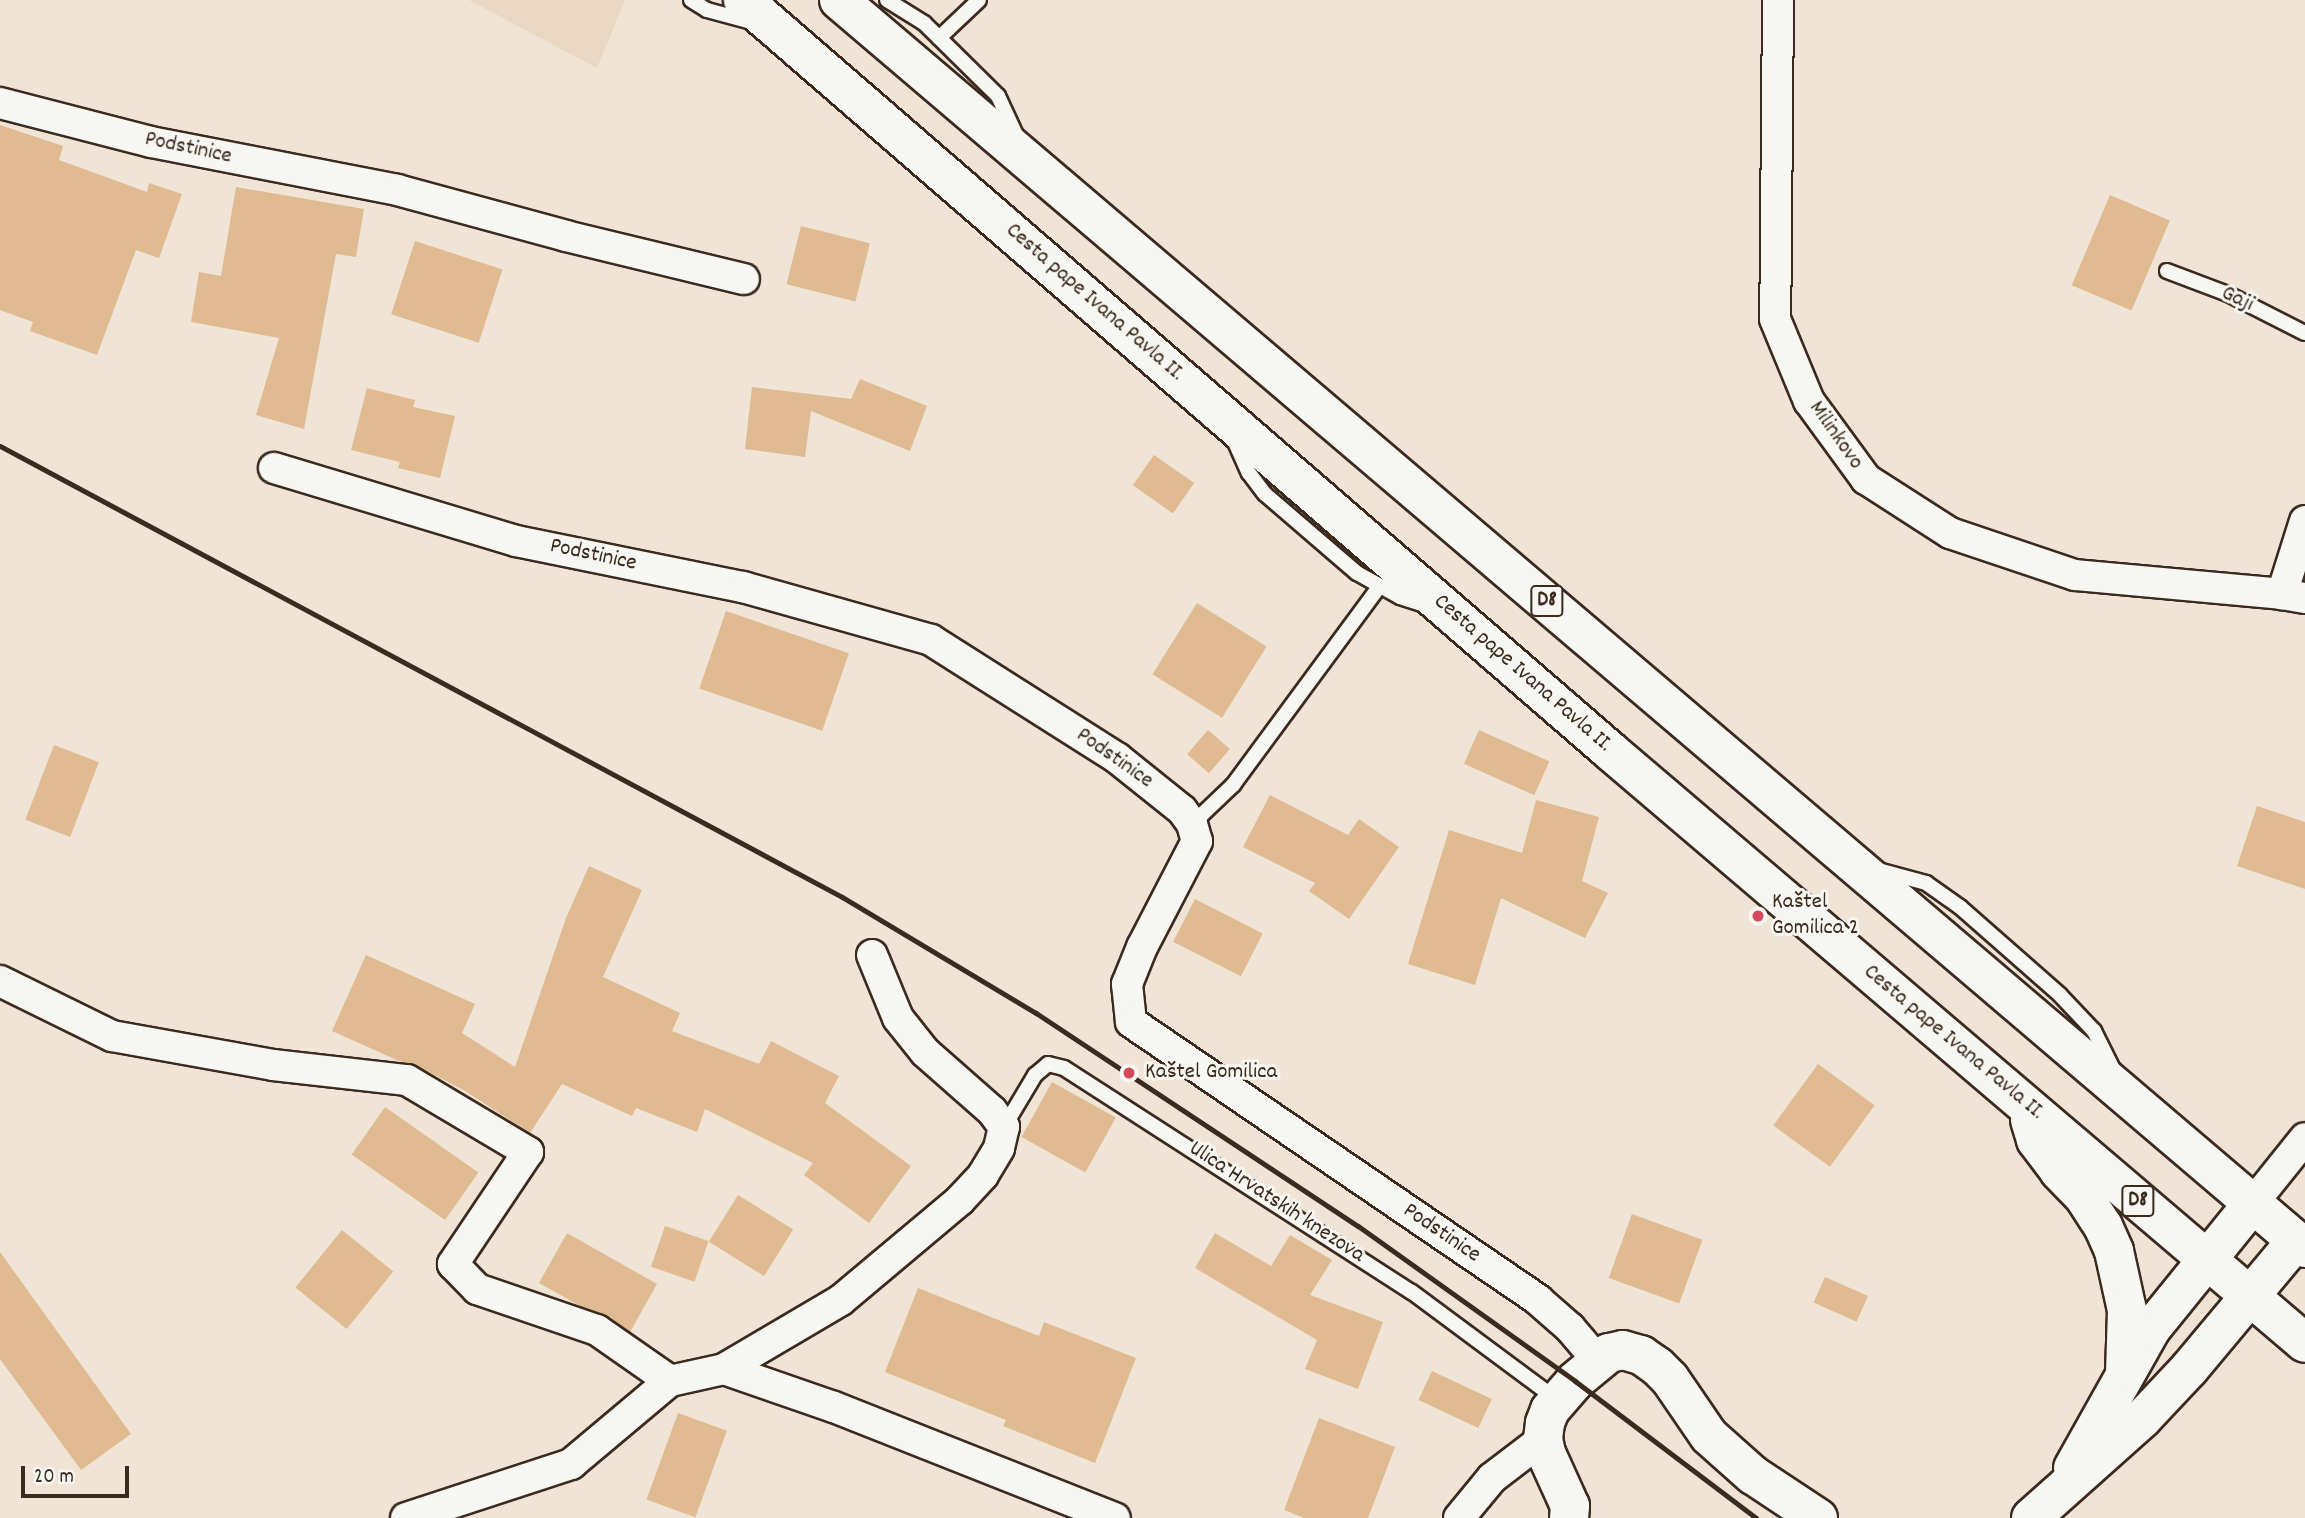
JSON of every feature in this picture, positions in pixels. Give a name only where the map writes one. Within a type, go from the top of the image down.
[{"type":"main road","name":"Cesta pape Ivana Pavla II.","points":[[744,0],[1449,611],[2305,1343]]},
{"type":"main road","name":"D8","points":[[839,0],[2253,1203],[2302,1240]]},
{"type":"main road","points":[[2025,1104],[2036,1140],[2059,1171],[2084,1197],[2103,1226],[2114,1251],[2127,1310],[2125,1372]]},
{"type":"main road","points":[[2045,1506],[2151,1329],[2253,1203]]},
{"type":"main road","points":[[2045,1506],[2142,1419],[2302,1240]]},
{"type":"main road","points":[[1569,1518],[1570,1506],[1546,1452],[1543,1438],[1550,1410],[1575,1381],[1609,1353],[1623,1350],[1642,1355],[1657,1366],[1670,1379],[1709,1436],[1753,1475],[1818,1518]]},
{"type":"street","name":"Milinkovo","points":[[1778,0],[1775,319],[1809,401],[1866,479],[1950,533],[2075,575],[2293,596]]},
{"type":"street","name":"Podstinice","points":[[0,103],[151,142],[397,190],[566,236],[744,279]]},
{"type":"street","name":"Podstinice","points":[[274,468],[516,541],[743,587],[930,640],[1117,758],[1182,810],[1192,824],[1197,841],[1142,947],[1127,984],[1131,1022],[1538,1300],[1570,1328],[1599,1362]]},
{"type":"street","points":[[2293,596],[2305,521]]},
{"type":"street","points":[[872,955],[898,1018],[925,1052],[992,1111],[1004,1128]]},
{"type":"street","points":[[0,981],[112,1036],[274,1065],[407,1080],[506,1139],[527,1152],[453,1264],[477,1289],[597,1330],[670,1381]]},
{"type":"street","name":"Ulica Hrvatskih knezova","points":[[406,1518],[571,1464],[670,1381],[724,1369],[841,1300],[909,1244],[984,1175],[999,1148],[1004,1128]]},
{"type":"street","points":[[2253,1203],[2305,1138]]},
{"type":"street","points":[[724,1369],[834,1407],[1115,1518]]},
{"type":"street","points":[[1459,1518],[1492,1478],[1543,1438]]},
{"type":"lane","points":[[691,0],[733,19],[774,27]]},
{"type":"lane","points":[[887,0],[924,23],[998,96],[1029,162]]},
{"type":"lane","points":[[939,38],[979,0]]},
{"type":"lane","name":"Gaji","points":[[2167,271],[2228,294],[2305,333]]},
{"type":"lane","points":[[1228,419],[1236,449],[1265,494],[1357,573],[1378,587],[1400,597],[1449,611]]},
{"type":"lane","points":[[1192,824],[1233,785],[1378,587]]},
{"type":"lane","name":"Ulica Hrvatskih knezova","points":[[1004,1128],[1035,1075],[1048,1064],[1064,1068],[1412,1292],[1559,1401]]},
{"type":"shaded area","points":[[469,0],[625,0],[597,68]]},
{"type":"building","points":[[0,125],[63,146],[59,160],[147,192],[149,183],[182,194],[159,258],[136,250],[97,355],[30,331],[33,322],[0,310]]},
{"type":"building","points":[[236,187],[364,209],[356,257],[336,254],[304,429],[256,415],[279,338],[191,322],[199,272],[221,276]]},
{"type":"building","points":[[2110,195],[2170,220],[2132,311],[2072,285]]},
{"type":"building","points":[[801,226],[870,243],[855,301],[786,284]]},
{"type":"building","points":[[415,241],[502,269],[479,343],[391,314]]},
{"type":"building","points":[[860,379],[927,406],[910,451],[811,411],[805,457],[745,449],[752,387],[851,399]]},
{"type":"building","points":[[367,388],[415,400],[413,407],[455,416],[440,478],[398,468],[400,462],[351,450]]},
{"type":"building","points":[[1154,455],[1194,483],[1173,513],[1133,485]]},
{"type":"building","points":[[1197,603],[1267,646],[1222,718],[1152,674]]},
{"type":"building","points":[[726,611],[849,653],[822,731],[699,689]]},
{"type":"building","points":[[1208,730],[1230,749],[1209,773],[1187,754]]},
{"type":"building","points":[[1479,730],[1549,761],[1534,795],[1464,764]]},
{"type":"building","points":[[54,745],[99,762],[70,837],[25,820]]},
{"type":"building","points":[[1270,795],[1348,835],[1359,819],[1399,847],[1349,919],[1309,891],[1315,883],[1243,847]]},
{"type":"building","points":[[1536,800],[1599,817],[1582,881],[1608,893],[1585,938],[1501,898],[1475,985],[1408,964],[1449,830],[1522,853]]},
{"type":"building","points":[[2257,806],[2305,822],[2305,889],[2237,866]]},
{"type":"building","points":[[589,866],[642,890],[603,977],[680,1013],[672,1031],[759,1064],[771,1041],[839,1076],[825,1103],[911,1166],[869,1223],[804,1175],[813,1163],[705,1109],[697,1132],[636,1108],[632,1116],[562,1084],[530,1133],[465,1091],[416,1065],[399,1061],[332,1031],[366,955],[475,1004],[462,1033],[515,1067],[566,918]]},
{"type":"building","points":[[1195,899],[1263,934],[1241,976],[1173,942]]},
{"type":"building","points":[[1818,1064],[1875,1105],[1830,1167],[1773,1125]]},
{"type":"building","points":[[1052,1082],[1116,1117],[1085,1172],[1021,1137]]},
{"type":"building","points":[[385,1107],[478,1172],[445,1220],[352,1155]]},
{"type":"building","points":[[738,1195],[793,1229],[764,1276],[709,1242]]},
{"type":"building","points":[[1632,1214],[1702,1240],[1679,1304],[1609,1278]]},
{"type":"building","points":[[665,1226],[708,1241],[694,1282],[651,1267]]},
{"type":"building","points":[[342,1230],[393,1272],[347,1329],[295,1288]]},
{"type":"building","points":[[567,1233],[657,1284],[630,1332],[607,1315],[580,1306],[539,1283]]},
{"type":"building","points":[[1215,1233],[1271,1266],[1290,1235],[1332,1260],[1310,1295],[1383,1322],[1358,1389],[1305,1369],[1317,1340],[1195,1268]]},
{"type":"building","points":[[0,1252],[131,1434],[81,1470],[0,1359]]},
{"type":"building","points":[[1825,1277],[1868,1296],[1857,1322],[1814,1303]]},
{"type":"building","points":[[918,1288],[1039,1336],[1044,1322],[1136,1358],[1095,1463],[1003,1426],[1006,1420],[885,1372]]},
{"type":"building","points":[[1432,1371],[1492,1399],[1478,1428],[1418,1400]]},
{"type":"building","points":[[678,1413],[727,1431],[695,1517],[647,1499]]},
{"type":"building","points":[[1319,1418],[1395,1447],[1368,1518],[1304,1518],[1284,1510]]},
{"type":"railway","points":[[0,446],[842,897],[1036,1013],[1358,1226],[1575,1381],[1756,1518]]},
{"type":"place","name":"Kaštel Gomilica 2","points":[[1758,916]]},
{"type":"place","name":"Kaštel Gomilica","points":[[1129,1073]]}]
